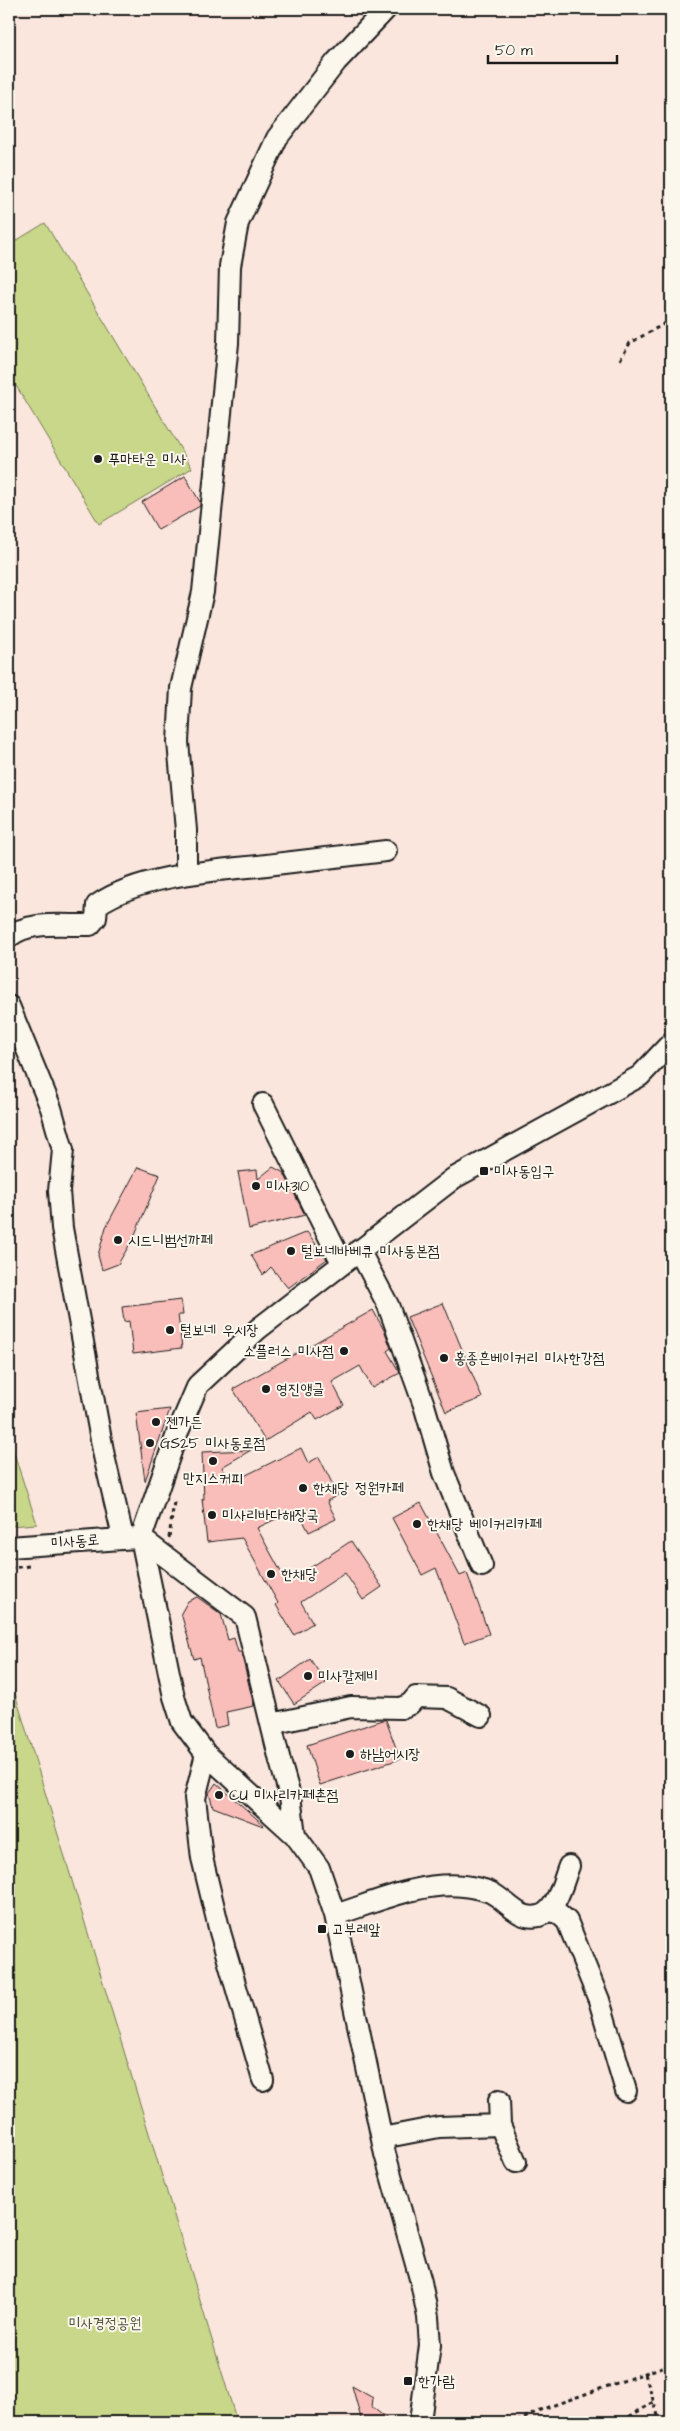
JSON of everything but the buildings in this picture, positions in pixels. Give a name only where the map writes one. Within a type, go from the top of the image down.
[{"type":"street","points":[[186,874],[186,830],[178,741],[181,688],[203,592],[228,343],[230,266],[238,223],[277,138],[336,62],[386,9]]},
{"type":"street","points":[[9,937],[16,931],[28,928],[90,926],[96,918],[97,906],[119,893],[186,874],[386,850]]},
{"type":"street","points":[[9,1006],[51,1108],[63,1150],[59,1191],[62,1228],[104,1456],[132,1537],[182,1722],[206,1754],[295,1835],[319,1868],[335,1915],[382,2138],[421,2282],[428,2317],[430,2345],[420,2422]]},
{"type":"street","points":[[132,1537],[198,1385],[258,1328],[454,1178],[640,1076],[671,1043]]},
{"type":"street","points":[[263,1104],[342,1263]]},
{"type":"street","points":[[360,1250],[388,1305],[424,1405],[444,1473],[482,1566]]},
{"type":"street","points":[[132,1537],[246,1617],[290,1796],[295,1835]]},
{"type":"street","name":"미사동로","points":[[9,1547],[132,1537]]},
{"type":"street","points":[[271,1724],[351,1707],[401,1708],[410,1704],[416,1697],[447,1698],[481,1716]]},
{"type":"street","points":[[206,1754],[195,1798],[202,1858],[220,1932],[264,2080]]},
{"type":"street","points":[[335,1915],[434,1885],[465,1886],[489,1892],[518,1913],[528,1917],[540,1916],[549,1910],[556,1899],[569,1866]]},
{"type":"street","points":[[549,1910],[558,1913],[567,1921],[599,2000],[626,2091]]},
{"type":"street","points":[[499,2100],[500,2125],[516,2162]]},
{"type":"street","points":[[382,2138],[439,2127],[500,2125]]},
{"type":"path","points":[[620,360],[630,343],[671,320]]},
{"type":"path","points":[[9,1568],[28,1566]]},
{"type":"path","points":[[517,2422],[540,2410],[671,2364]]},
{"type":"path","points":[[645,2374],[660,2422]]},
{"type":"path","points":[[625,2422],[625,2418],[654,2402]]},
{"type":"green space","points":[[45,223],[192,468],[99,524],[9,374],[9,245]]},
{"type":"green space","points":[[9,1438],[37,1524],[9,1526]]},
{"type":"green space","name":"미사경정공원","points":[[9,1621],[13,1687],[237,2422],[9,2422]]},
{"type":"place","name":"푸마타운 미사","points":[[98,459]]},
{"type":"place","name":"미사동입구","points":[[484,1171]]},
{"type":"place","name":"미사310","points":[[256,1186]]},
{"type":"place","name":"시드니범선까페","points":[[118,1240]]},
{"type":"place","name":"털보네바베큐 미사동본점","points":[[291,1251]]},
{"type":"place","name":"털보네 우시장","points":[[170,1330]]},
{"type":"place","name":"소플러스 미사점","points":[[344,1351]]},
{"type":"place","name":"홍종흔베이커리 미사한강점","points":[[444,1358]]},
{"type":"place","name":"영진앵글","points":[[266,1389]]},
{"type":"place","name":"젠가든","points":[[156,1422]]},
{"type":"place","name":"GS25 미사동로점","points":[[150,1443]]},
{"type":"place","name":"만지스커피","points":[[213,1461]]},
{"type":"place","name":"한채당 정원카페","points":[[303,1488]]},
{"type":"place","name":"미사리바다해장국","points":[[212,1515]]},
{"type":"place","name":"한채당 베이커리카페","points":[[417,1524]]},
{"type":"place","name":"한채당","points":[[271,1574]]},
{"type":"place","name":"미사칼제비","points":[[308,1676]]},
{"type":"place","name":"하남어시장","points":[[350,1754]]},
{"type":"place","name":"CU 미사리카페촌점","points":[[219,1795]]},
{"type":"place","name":"고부레앞","points":[[322,1929]]},
{"type":"place","name":"한가람","points":[[408,2381]]}]
